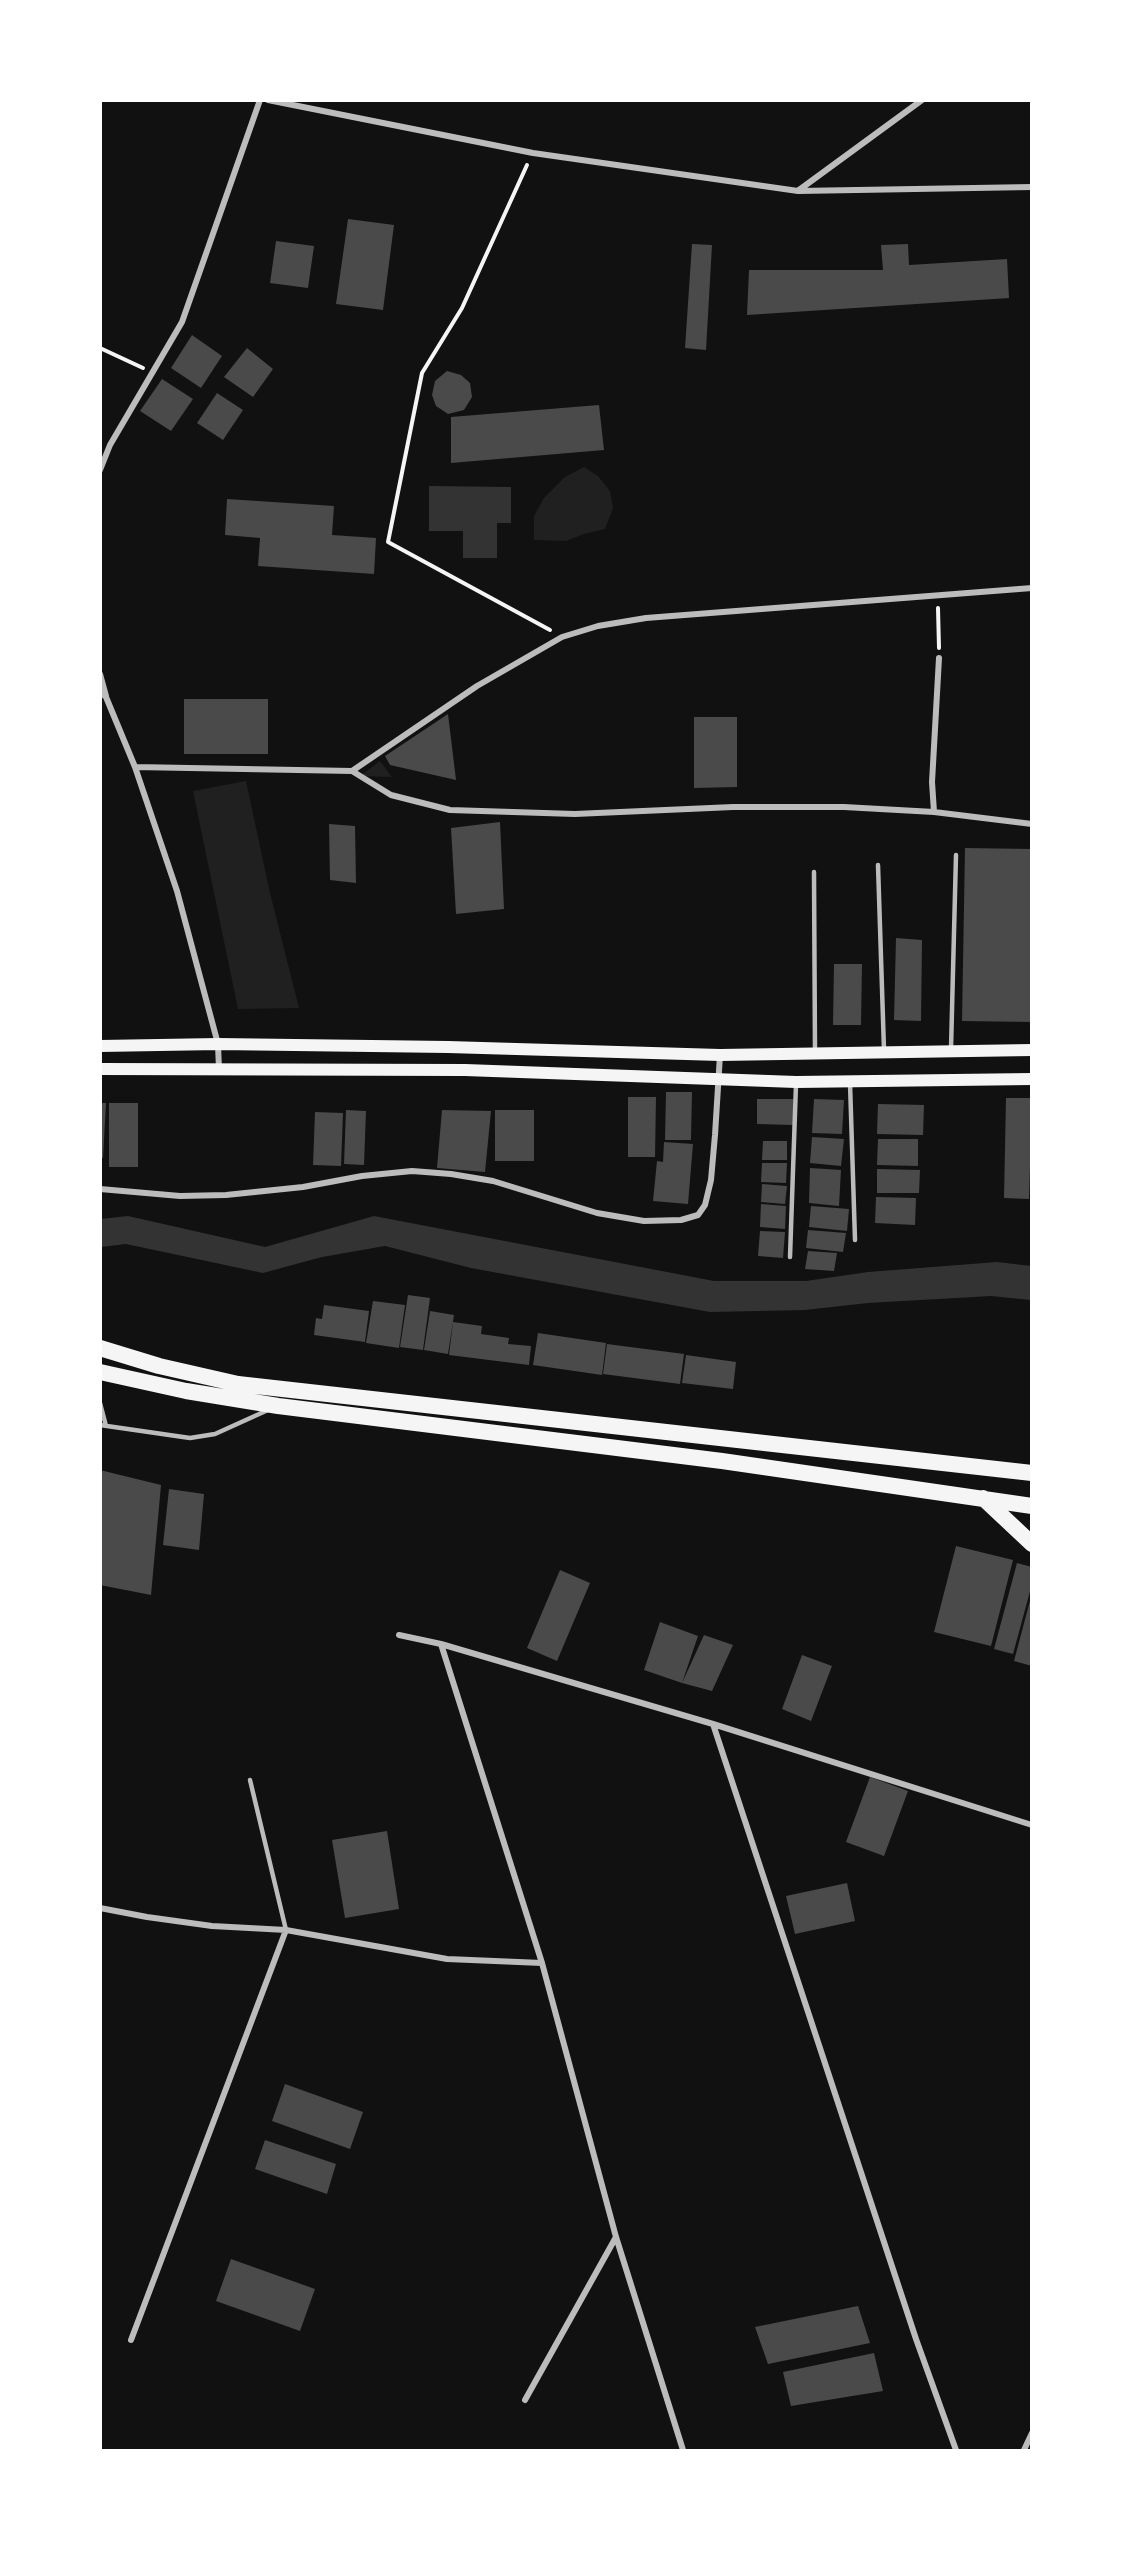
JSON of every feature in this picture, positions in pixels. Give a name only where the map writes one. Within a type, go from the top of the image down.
[{"type":"highway","points":[[100,1348],[159,1366],[249,1385],[1032,1473]]},
{"type":"highway","points":[[100,1372],[278,1406],[711,1460],[1032,1506]]},
{"type":"highway","points":[[982,1498],[1032,1544]]},
{"type":"main road","points":[[100,1046],[218,1044],[448,1047],[720,1055],[1032,1050]]},
{"type":"main road","points":[[100,1070],[465,1070],[796,1082],[1032,1079]]},
{"type":"street","points":[[100,470],[110,445],[182,322],[260,100]]},
{"type":"street","points":[[268,100],[532,153],[798,191],[1032,187]]},
{"type":"street","points":[[798,191],[922,100]]},
{"type":"street","points":[[352,771],[477,686],[562,637],[598,626],[646,618],[1032,588]]},
{"type":"street","points":[[934,812],[932,782],[939,658]]},
{"type":"street","points":[[100,674],[106,697],[135,767],[177,891],[218,1044],[219,1071]]},
{"type":"street","points":[[100,692],[106,697]]},
{"type":"street","points":[[135,767],[352,771],[391,795],[450,810],[575,814],[733,807],[844,807],[934,812],[1032,824]]},
{"type":"street","points":[[100,1189],[180,1196],[226,1195],[303,1187],[362,1176],[412,1171],[451,1174],[493,1181],[597,1213],[644,1221],[681,1220],[698,1215],[705,1205],[711,1180],[720,1055]]},
{"type":"street","points":[[399,1635],[441,1644],[713,1724],[1031,1825]]},
{"type":"street","points":[[441,1644],[542,1963],[616,2237],[683,2451]]},
{"type":"street","points":[[713,1724],[916,2339],[956,2451]]},
{"type":"street","points":[[100,1908],[212,1926],[286,1930],[447,1959],[542,1963]]},
{"type":"street","points":[[131,2340],[286,1930]]},
{"type":"street","points":[[525,2400],[616,2237]]},
{"type":"street","points":[[1024,2451],[1032,2433]]},
{"type":"lane","points":[[951,1052],[956,855]]},
{"type":"lane","points":[[878,865],[884,1053]]},
{"type":"lane","points":[[814,872],[815,1053]]},
{"type":"lane","points":[[850,1080],[855,1240]]},
{"type":"lane","points":[[790,1257],[796,1082]]},
{"type":"lane","points":[[100,1403],[103,1426],[176,1437],[214,1434],[278,1406]]},
{"type":"lane","points":[[250,1780],[286,1930]]},
{"type":"path","points":[[532,153],[462,308],[422,373],[388,542],[562,637]]},
{"type":"path","points":[[100,348],[153,372]]},
{"type":"path","points":[[938,594],[939,658]]},
{"type":"shaded area","points":[[584,467],[598,476],[610,491],[613,508],[605,529],[566,541],[534,540],[534,516],[544,498],[565,477]]},
{"type":"shaded area","points":[[429,486],[511,487],[511,523],[497,523],[497,558],[463,558],[463,531],[429,531]]},
{"type":"shaded area","points":[[380,761],[392,777],[360,776]]},
{"type":"shaded area","points":[[246,781],[270,893],[299,1008],[238,1009],[193,791]]},
{"type":"shaded area","points":[[128,1216],[265,1247],[374,1216],[714,1281],[806,1281],[868,1272],[997,1262],[1031,1266],[1031,1300],[991,1296],[868,1303],[805,1310],[710,1312],[471,1268],[385,1246],[322,1257],[263,1273],[126,1244],[101,1247],[101,1219]]},
{"type":"building","points":[[348,219],[394,225],[383,310],[336,304]]},
{"type":"building","points":[[276,241],[314,246],[308,288],[270,283]]},
{"type":"building","points":[[692,244],[712,245],[706,350],[685,348]]},
{"type":"building","points":[[908,244],[909,265],[1007,259],[1009,298],[747,315],[749,270],[883,270],[881,245]]},
{"type":"building","points":[[192,335],[222,356],[201,388],[171,368]]},
{"type":"building","points":[[247,348],[273,369],[253,397],[224,377]]},
{"type":"building","points":[[447,371],[461,375],[470,383],[472,397],[464,410],[448,414],[436,406],[432,395],[435,381]]},
{"type":"building","points":[[162,379],[193,399],[171,431],[140,411]]},
{"type":"building","points":[[217,393],[243,410],[223,440],[197,423]]},
{"type":"building","points":[[599,405],[604,450],[451,463],[451,417]]},
{"type":"building","points":[[227,499],[334,506],[332,535],[376,538],[374,574],[258,566],[260,538],[225,535]]},
{"type":"building","points":[[184,699],[268,699],[268,754],[184,754]]},
{"type":"building","points":[[448,714],[456,780],[390,765],[385,756]]},
{"type":"building","points":[[694,717],[737,717],[737,787],[694,788]]},
{"type":"building","points":[[500,822],[504,909],[456,914],[451,828]]},
{"type":"building","points":[[329,824],[355,826],[356,883],[330,880]]},
{"type":"building","points":[[965,848],[1032,849],[1032,1022],[962,1021]]},
{"type":"building","points":[[896,938],[922,940],[921,1021],[894,1020]]},
{"type":"building","points":[[834,964],[862,964],[861,1025],[833,1025]]},
{"type":"building","points":[[666,1092],[692,1092],[691,1140],[665,1140]]},
{"type":"building","points":[[628,1097],[656,1097],[655,1157],[628,1157]]},
{"type":"building","points":[[1006,1098],[1032,1098],[1029,1199],[1004,1198]]},
{"type":"building","points":[[757,1099],[793,1099],[793,1125],[757,1124]]},
{"type":"building","points":[[814,1099],[844,1100],[842,1134],[812,1133]]},
{"type":"building","points":[[100,1103],[106,1103],[103,1158],[100,1157]]},
{"type":"building","points":[[109,1103],[138,1103],[138,1167],[109,1167]]},
{"type":"building","points":[[878,1104],[924,1105],[923,1135],[877,1134]]},
{"type":"building","points":[[346,1110],[366,1111],[364,1165],[344,1164]]},
{"type":"building","points":[[442,1110],[491,1111],[485,1172],[437,1168]]},
{"type":"building","points":[[495,1110],[534,1110],[534,1161],[495,1161]]},
{"type":"building","points":[[315,1112],[343,1113],[341,1166],[313,1165]]},
{"type":"building","points":[[812,1137],[844,1139],[841,1166],[810,1163]]},
{"type":"building","points":[[878,1139],[918,1139],[918,1166],[877,1165]]},
{"type":"building","points":[[763,1141],[787,1141],[787,1160],[762,1160]]},
{"type":"building","points":[[664,1142],[693,1144],[688,1204],[653,1201],[657,1161],[663,1162]]},
{"type":"building","points":[[762,1163],[787,1163],[786,1183],[761,1182]]},
{"type":"building","points":[[810,1168],[841,1170],[839,1206],[809,1203]]},
{"type":"building","points":[[877,1169],[920,1170],[919,1193],[877,1193]]},
{"type":"building","points":[[762,1184],[787,1186],[785,1204],[761,1202]]},
{"type":"building","points":[[876,1197],[916,1198],[915,1225],[875,1223]]},
{"type":"building","points":[[761,1204],[786,1206],[785,1229],[760,1227]]},
{"type":"building","points":[[811,1206],[849,1209],[847,1231],[809,1227]]},
{"type":"building","points":[[808,1230],[846,1233],[843,1252],[806,1248]]},
{"type":"building","points":[[760,1231],[785,1232],[783,1258],[758,1256]]},
{"type":"building","points":[[808,1251],[837,1253],[834,1271],[805,1269]]},
{"type":"building","points":[[408,1295],[430,1298],[423,1350],[400,1347]]},
{"type":"building","points":[[373,1301],[405,1305],[399,1348],[366,1343]]},
{"type":"building","points":[[324,1305],[369,1311],[365,1342],[314,1335],[316,1318],[322,1319]]},
{"type":"building","points":[[430,1311],[454,1315],[448,1354],[424,1350]]},
{"type":"building","points":[[453,1322],[482,1326],[481,1334],[509,1338],[508,1344],[531,1346],[529,1365],[449,1355]]},
{"type":"building","points":[[538,1333],[606,1343],[602,1375],[533,1365]]},
{"type":"building","points":[[607,1344],[684,1354],[680,1384],[603,1374]]},
{"type":"building","points":[[686,1355],[736,1362],[733,1389],[682,1383]]},
{"type":"building","points":[[100,1470],[161,1485],[151,1595],[100,1585]]},
{"type":"building","points":[[169,1489],[204,1494],[199,1550],[163,1545]]},
{"type":"building","points":[[956,1546],[1013,1560],[991,1646],[934,1632]]},
{"type":"building","points":[[1017,1563],[1032,1567],[1032,1584],[1013,1654],[994,1649]]},
{"type":"building","points":[[560,1570],[590,1583],[557,1661],[527,1648]]},
{"type":"building","points":[[1032,1597],[1032,1666],[1014,1661]]},
{"type":"building","points":[[660,1622],[698,1636],[682,1683],[644,1670]]},
{"type":"building","points":[[704,1635],[733,1645],[712,1691],[682,1683]]},
{"type":"building","points":[[802,1655],[832,1666],[811,1721],[782,1709]]},
{"type":"building","points":[[870,1777],[908,1791],[884,1856],[846,1842]]},
{"type":"building","points":[[387,1831],[399,1909],[345,1918],[332,1840]]},
{"type":"building","points":[[847,1883],[855,1921],[795,1934],[786,1896]]},
{"type":"building","points":[[285,2084],[363,2112],[350,2149],[272,2121]]},
{"type":"building","points":[[265,2140],[336,2164],[327,2194],[255,2169]]},
{"type":"building","points":[[231,2259],[315,2289],[300,2331],[216,2301]]},
{"type":"building","points":[[858,2306],[870,2343],[768,2364],[755,2327]]},
{"type":"building","points":[[874,2353],[883,2391],[791,2406],[783,2372]]}]
